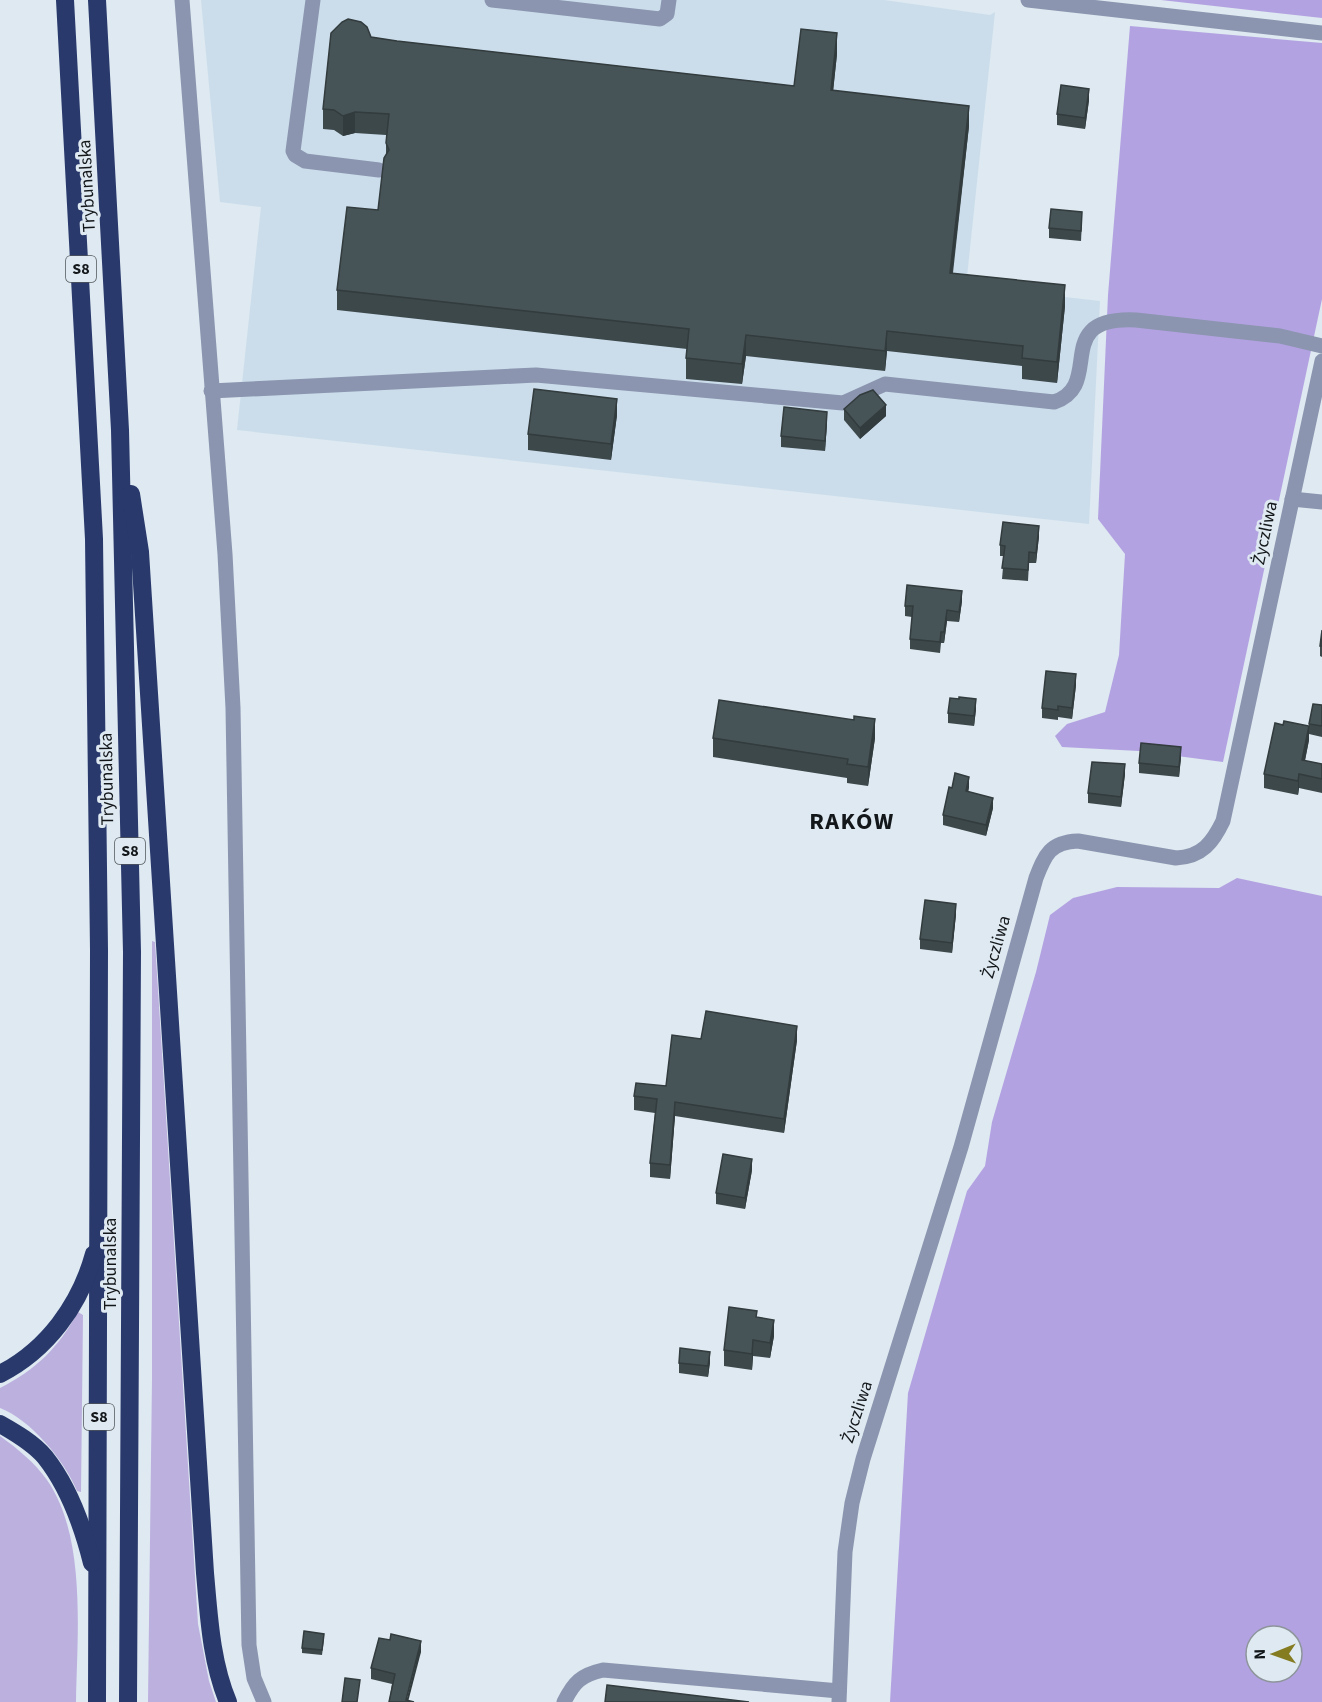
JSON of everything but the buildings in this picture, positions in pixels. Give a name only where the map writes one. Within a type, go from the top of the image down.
[{"type":"highway","name":"Trybunalska","points":[[65,0],[94,539],[99,950],[99,1241]]},
{"type":"highway","name":"Trybunalska","points":[[97,0],[120,430],[132,952],[128,1702]]},
{"type":"highway","points":[[120,430],[140,552],[205,1574],[210,1632],[216,1663],[228,1702]]},
{"type":"highway","points":[[0,1374],[20,1363],[52,1335],[74,1302],[92,1265],[99,1241]]},
{"type":"highway","name":"S8","points":[[97,1702],[99,1241]]},
{"type":"highway","points":[[0,1424],[17,1433],[36,1448],[44,1456],[60,1482],[87,1545],[98,1592]]},
{"type":"street","points":[[182,0],[225,554],[232,708],[249,1645],[254,1678],[264,1702]]},
{"type":"street","points":[[313,0],[293,151],[295,155],[305,160],[379,170]]},
{"type":"street","points":[[492,0],[660,19],[667,14],[669,0]]},
{"type":"street","points":[[1028,0],[1322,33]]},
{"type":"street","points":[[211,391],[536,375],[843,403],[885,384],[1054,402],[1064,398],[1076,385],[1081,354],[1090,331],[1100,323],[1112,320],[1136,320],[1280,336],[1322,346]]},
{"type":"street","name":"Życzliwa","points":[[839,1696],[845,1552],[852,1503],[863,1459],[961,1147],[1035,878],[1044,857],[1051,849],[1067,841],[1187,858],[1209,846],[1217,834],[1223,821],[1322,361]]},
{"type":"street","points":[[1292,500],[1322,502]]},
{"type":"street","points":[[564,1702],[571,1688],[584,1674],[603,1670],[839,1696]]},
{"type":"shaded area","points":[[201,0],[884,0],[990,15],[995,12],[966,286],[1100,301],[1089,524],[237,430],[261,207],[220,202]]},
{"type":"shaded area","points":[[1161,0],[1322,0],[1322,18]]},
{"type":"shaded area","points":[[1130,26],[1322,43],[1322,299],[1223,762],[1139,751],[1062,747],[1055,736],[1067,724],[1105,712],[1119,655],[1125,554],[1098,519],[1108,295]]},
{"type":"shaded area","points":[[1237,878],[1322,896],[1322,1702],[890,1702],[908,1393],[967,1191],[985,1166],[992,1122],[1036,972],[1050,915],[1073,898],[1117,887],[1219,888]]},
{"type":"shaded area","points":[[152,941],[155,942],[198,1624],[209,1681],[216,1702],[148,1702],[152,1379]]},
{"type":"shaded area","points":[[78,1312],[83,1315],[81,1492],[77,1491],[64,1467],[45,1442],[23,1421],[0,1408],[0,1388],[36,1365],[63,1336]]},
{"type":"shaded area","points":[[0,1436],[37,1467],[47,1480],[60,1503],[69,1529],[77,1588],[76,1702],[0,1702]]},
{"type":"district","name":"RAKÓW","points":[[852,821]]}]
